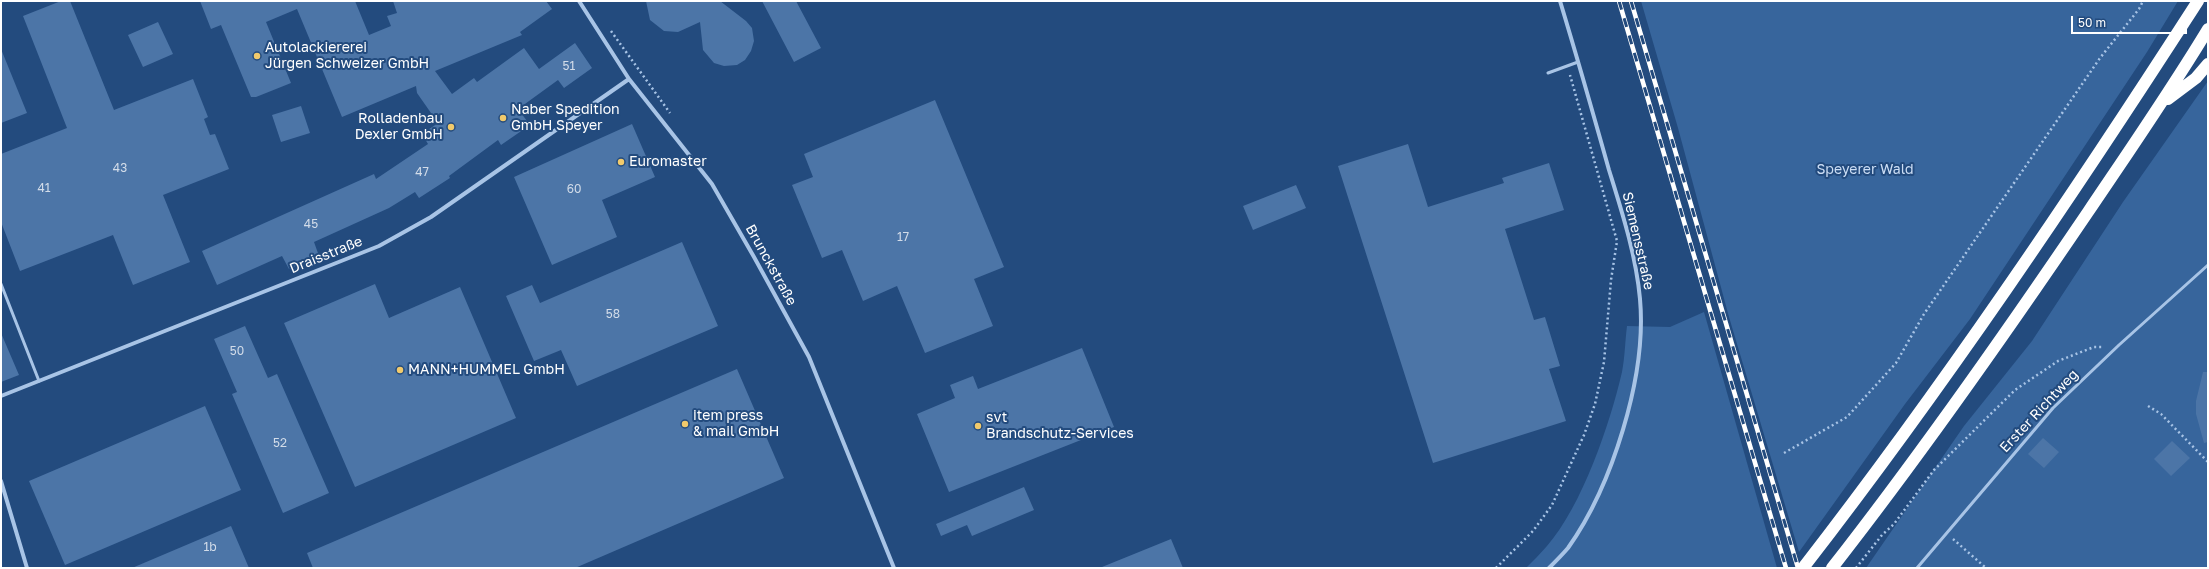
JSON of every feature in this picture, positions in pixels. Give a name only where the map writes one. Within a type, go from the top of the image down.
[{"type":"highway","points":[[1803,568],[2004,294],[2134,100],[2198,1]]},
{"type":"highway","points":[[1832,568],[1947,415],[2053,264],[2161,104],[2208,30]]},
{"type":"highway","points":[[2161,104],[2196,78],[2208,64]]},
{"type":"street","name":"Brunckstraße","points":[[578,1],[629,79],[712,184],[809,357],[894,568]]},
{"type":"street","name":"Siemensstraße","points":[[1549,568],[1567,548],[1597,498],[1611,466],[1631,397],[1640,330],[1640,300],[1635,265],[1560,1]]},
{"type":"street","name":"Draisstraße","points":[[1,396],[379,246],[431,217],[629,79]]},
{"type":"street","points":[[1,482],[27,568]]},
{"type":"lane","points":[[1548,73],[1578,62]]},
{"type":"lane","name":"Erster Richtweg","points":[[1917,568],[2052,408],[2208,265]]},
{"type":"lane","points":[[1,284],[40,381]]},
{"type":"path","points":[[1784,452],[1847,417],[1896,363],[1924,314],[2100,58],[2139,9],[2142,1]]},
{"type":"path","points":[[1496,568],[1533,530],[1552,505],[1578,450],[1595,404],[1604,362],[1611,280],[1617,241],[1567,65]]},
{"type":"path","points":[[1856,568],[1882,535],[1894,524],[1934,470],[2015,390],[2058,361],[2094,348],[2119,345]]},
{"type":"path","points":[[2148,406],[2161,414],[2208,462]]},
{"type":"path","points":[[1946,533],[1986,568]]},
{"type":"green space","name":"Speyerer Wald","points":[[1641,1],[2178,1],[2147,52],[1970,319],[1905,404],[1799,552],[1729,317],[1678,128]]},
{"type":"green space","points":[[2208,81],[2208,568],[1866,568],[1964,426],[2032,341],[2123,202]]},
{"type":"green space","points":[[1704,312],[1777,568],[1526,568],[1547,546],[1560,529],[1572,509],[1593,464],[1617,393],[1624,361],[1627,326],[1670,327]]},
{"type":"building","points":[[61,1],[70,1],[114,110],[193,79],[208,117],[204,119],[210,135],[215,134],[229,169],[163,195],[190,262],[133,285],[113,235],[20,271],[1,222],[1,154],[67,128],[23,16]]},
{"type":"building","points":[[200,1],[355,1],[369,35],[391,26],[387,16],[397,13],[393,1],[546,1],[552,9],[520,32],[522,35],[435,71],[452,94],[474,78],[477,82],[524,48],[539,69],[575,43],[592,68],[564,88],[558,80],[518,109],[530,125],[501,145],[498,140],[449,176],[450,178],[419,198],[415,192],[389,208],[314,242],[319,256],[289,269],[282,256],[217,285],[202,251],[374,174],[376,179],[428,144],[422,134],[438,123],[417,93],[416,86],[342,117],[297,9],[266,22],[291,83],[256,97],[251,97],[221,25],[211,29]]},
{"type":"building","points":[[646,1],[720,1],[746,21],[752,28],[754,41],[751,51],[745,60],[737,65],[724,66],[714,63],[703,50],[700,22],[678,32],[664,31],[650,20]]},
{"type":"building","points":[[762,1],[796,1],[821,48],[794,62]]},
{"type":"building","points":[[158,22],[173,54],[143,67],[128,35]]},
{"type":"building","points":[[1,49],[27,113],[1,123]]},
{"type":"building","points":[[935,100],[1004,267],[974,279],[993,326],[925,353],[897,286],[863,301],[842,250],[822,258],[792,185],[813,177],[804,154]]},
{"type":"building","points":[[301,106],[310,133],[281,142],[272,115]]},
{"type":"building","points":[[632,124],[655,177],[602,200],[617,237],[552,265],[514,177]]},
{"type":"building","points":[[1408,144],[1428,207],[1504,183],[1502,178],[1549,163],[1564,210],[1505,229],[1534,320],[1545,317],[1560,366],[1549,369],[1566,421],[1433,463],[1338,166]]},
{"type":"building","points":[[1296,185],[1306,208],[1253,230],[1243,206]]},
{"type":"building","points":[[682,242],[718,326],[577,386],[561,350],[534,361],[506,296],[532,285],[540,303]]},
{"type":"building","name":"MANN+HUMMEL GmbH","points":[[375,284],[389,318],[460,287],[516,418],[355,487],[284,323]]},
{"type":"building","points":[[245,326],[268,378],[277,374],[329,493],[283,513],[232,394],[237,392],[214,339]]},
{"type":"building","points":[[1,333],[19,375],[1,382]]},
{"type":"building","points":[[1082,348],[1114,427],[949,492],[917,414],[955,398],[950,385],[973,376],[978,389]]},
{"type":"building","name":"item press & mail GmbH","points":[[737,369],[784,478],[575,568],[313,568],[307,553]]},
{"type":"building","points":[[2203,372],[2208,372],[2208,442],[2204,443],[2196,414],[2196,401]]},
{"type":"building","points":[[205,406],[241,490],[65,565],[29,481]]},
{"type":"building","points":[[2043,438],[2059,452],[2044,468],[2028,454]]},
{"type":"building","points":[[2172,441],[2190,458],[2171,476],[2154,459]]},
{"type":"building","points":[[1024,487],[1034,510],[972,536],[967,525],[941,536],[936,524]]},
{"type":"building","points":[[231,526],[249,568],[132,568]]},
{"type":"building","points":[[1171,539],[1183,568],[1102,568],[1102,567]]},
{"type":"railway","points":[[1619,1],[1786,568]]},
{"type":"railway","points":[[1631,1],[1798,568]]},
{"type":"place","name":"Autolackiererei Jürgen Schweizer GmbH","points":[[257,56]]},
{"type":"place","name":"Naber Spedition GmbH Speyer","points":[[503,118]]},
{"type":"place","name":"Rolladenbau Dexler GmbH","points":[[451,127]]},
{"type":"place","name":"Euromaster","points":[[621,162]]},
{"type":"place","name":"MANN+HUMMEL GmbH","points":[[400,370]]},
{"type":"place","name":"item press & mail GmbH","points":[[685,424]]},
{"type":"place","name":"svt Brandschutz-Services","points":[[978,426]]}]
